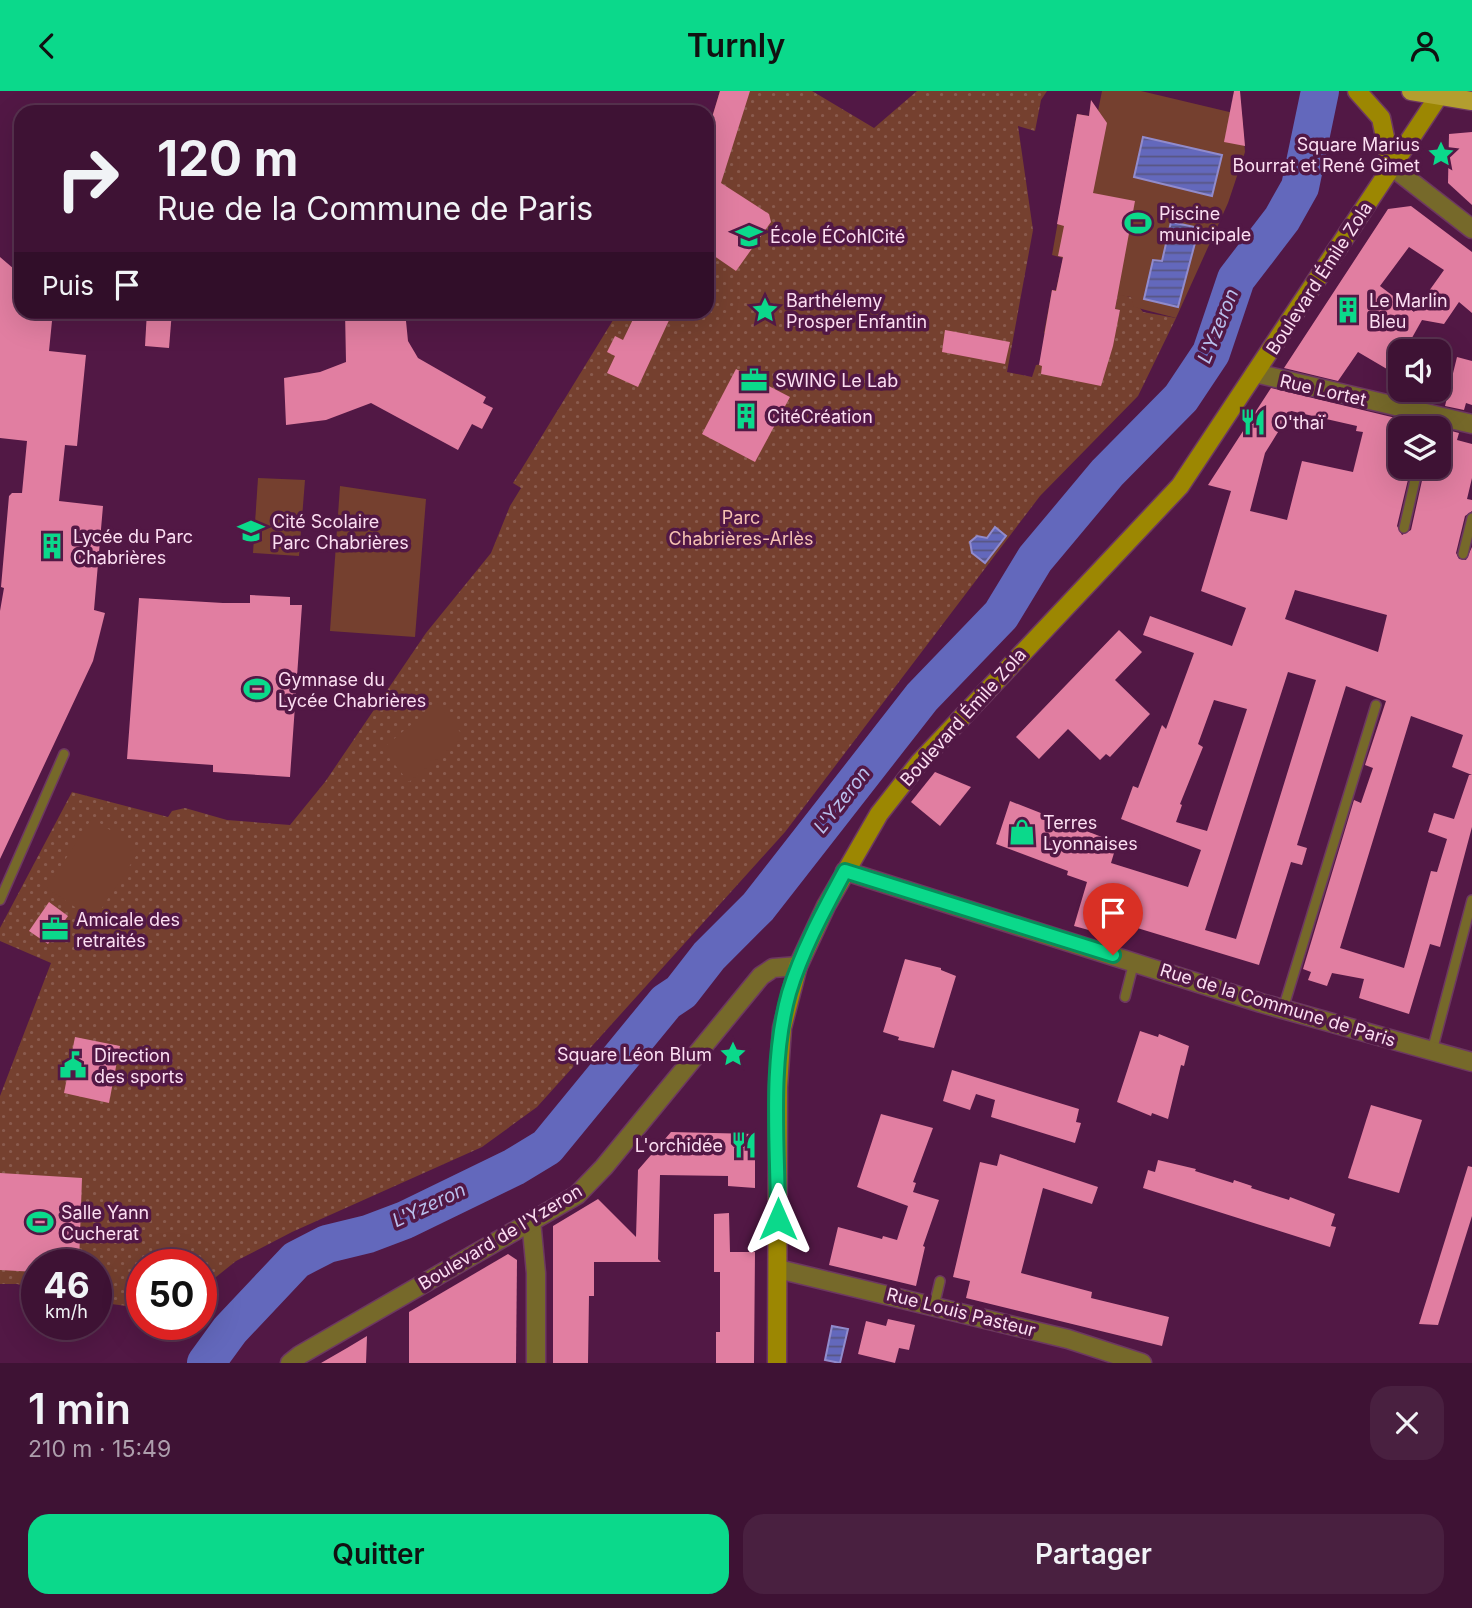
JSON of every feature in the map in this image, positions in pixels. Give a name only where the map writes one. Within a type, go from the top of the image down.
[{"type":"main road","points":[[1357,91],[1376,112],[1386,135],[1391,166]]},
{"type":"main road","points":[[1411,91],[1472,101]]},
{"type":"main road","name":"Boulevard Émile Zola","points":[[777,1363],[781,1040],[789,995],[798,966],[845,871],[879,814],[946,733],[1180,486],[1441,94]]},
{"type":"street","points":[[1391,166],[1472,229]]},
{"type":"street","name":"Rue Lortet","points":[[1255,373],[1429,419],[1472,424]]},
{"type":"street","name":"Rue de la Commune de Paris","points":[[845,871],[1283,1009],[1472,1062]]},
{"type":"street","name":"Boulevard de l'Yzeron","points":[[290,1363],[577,1195],[604,1167],[761,976],[773,968],[798,966]]},
{"type":"street","points":[[531,1220],[536,1273],[536,1363]]},
{"type":"street","name":"Rue Louis Pasteur","points":[[778,1269],[1068,1339],[1142,1363]]},
{"type":"lane","points":[[1404,528],[1415,479]]},
{"type":"lane","points":[[1463,554],[1472,518]]},
{"type":"lane","points":[[1283,1009],[1376,705]]},
{"type":"lane","points":[[0,900],[64,754]]},
{"type":"lane","points":[[1432,1051],[1472,900]]},
{"type":"lane","points":[[1125,997],[1135,962]]},
{"type":"lane","points":[[934,1305],[940,1281]]},
{"type":"green space","name":"Parc Chabrières-Arlès","points":[[720,91],[812,91],[874,128],[917,91],[1047,91],[1041,100],[1035,131],[1018,126],[1033,230],[1007,372],[1032,377],[1036,365],[1110,354],[1120,310],[1115,309],[1118,294],[1131,297],[1143,312],[1176,318],[1138,396],[1040,496],[785,832],[537,1107],[482,1147],[292,1232],[236,1261],[217,1276],[217,1249],[126,1249],[126,1306],[112,1304],[112,1249],[21,1249],[21,1285],[0,1284],[0,1096],[51,963],[0,941],[0,928],[72,792],[168,817],[172,811],[185,808],[227,820],[290,825],[325,782],[426,633],[491,553],[510,506],[521,488],[513,483],[614,319],[714,319],[714,111]]},
{"type":"green space","name":"Piscine municipale","points":[[1102,91],[1141,91],[1242,115],[1245,152],[1228,203],[1176,318],[1134,307],[1131,297],[1118,295],[1115,308],[1120,310],[1113,346],[1109,345],[1106,377],[1103,376],[1101,386],[1041,374],[1042,366],[1039,365],[1048,334],[1044,333],[1052,290],[1056,290],[1063,258],[1052,255],[1077,114],[1089,116],[1090,110],[1098,111]]},
{"type":"green space","points":[[258,478],[305,480],[299,556],[253,553]]},
{"type":"green space","points":[[340,486],[426,499],[415,637],[330,631]]},
{"type":"green space","points":[[437,703],[464,737],[409,782],[382,749]]},
{"type":"green space","points":[[92,818],[140,850],[94,920],[47,888]]},
{"type":"water","points":[[1143,137],[1222,155],[1212,196],[1134,177]]},
{"type":"water","points":[[1171,222],[1199,228],[1178,307],[1144,299],[1153,260],[1162,261]]},
{"type":"water","points":[[995,527],[1006,536],[985,563],[972,553],[970,542],[977,536],[987,538]]},
{"type":"water","points":[[832,1326],[848,1329],[840,1363],[825,1360]]},
{"type":"building","points":[[720,91],[750,91],[721,183],[769,214],[771,222],[736,271],[714,256],[714,111]]},
{"type":"building","points":[[1234,91],[1240,91],[1245,146],[1224,142]]},
{"type":"building","points":[[1091,100],[1107,123],[1093,193],[1135,201],[1115,309],[1120,310],[1101,386],[1041,374],[1042,366],[1039,365],[1052,290],[1056,291],[1063,257],[1058,256],[1064,226],[1057,224],[1077,114],[1089,116]]},
{"type":"building","points":[[1472,132],[1472,205],[1448,183],[1449,134]]},
{"type":"building","points":[[1411,206],[1472,252],[1472,313],[1459,302],[1444,324],[1422,320],[1411,339],[1388,339],[1388,370],[1358,352],[1338,381],[1284,368],[1388,209]],"holes":[[[1409,247],[1444,270],[1414,312],[1380,286]]]},
{"type":"building","name":"Lycée du Parc Chabrières","points":[[0,257],[14,269],[14,319],[52,319],[49,351],[86,355],[77,446],[65,445],[59,501],[103,506],[94,610],[105,613],[93,661],[0,859],[0,611],[4,588],[1,587],[9,496],[12,493],[22,493],[27,441],[0,438]]},
{"type":"building","points":[[147,319],[171,319],[169,348],[145,346]]},
{"type":"building","points":[[345,319],[406,319],[408,341],[418,358],[486,397],[483,403],[493,408],[482,429],[472,424],[458,450],[371,403],[326,420],[286,425],[284,378],[320,372],[346,362]]},
{"type":"building","points":[[633,319],[670,319],[638,387],[607,373],[615,356],[607,352],[615,336],[623,340]]},
{"type":"building","points":[[945,330],[1010,342],[1005,364],[942,352]]},
{"type":"building","points":[[1457,357],[1472,361],[1472,405],[1466,403],[1464,410],[1445,406],[1446,402],[1451,402],[1451,382]]},
{"type":"building","name":"CitéCréation","points":[[736,369],[790,397],[755,462],[702,434]]},
{"type":"building","points":[[1271,388],[1388,416],[1388,479],[1408,479],[1397,526],[1402,535],[1411,530],[1422,479],[1451,479],[1451,431],[1459,433],[1457,440],[1472,444],[1472,478],[1467,499],[1472,500],[1472,511],[1465,516],[1456,553],[1459,559],[1466,560],[1472,547],[1472,775],[1472,827],[1440,947],[1430,944],[1409,1014],[1359,998],[1364,979],[1332,973],[1327,986],[1308,980],[1311,972],[1303,969],[1354,800],[1361,803],[1373,768],[1365,765],[1386,701],[1346,686],[1297,845],[1307,848],[1302,865],[1291,862],[1259,965],[1101,917],[1096,932],[1074,926],[1087,882],[1067,875],[1068,871],[996,844],[1010,801],[1117,843],[1111,863],[1188,887],[1201,850],[1121,819],[1133,786],[1138,788],[1162,725],[1166,729],[1194,653],[1143,635],[1150,616],[1232,646],[1246,608],[1201,591],[1231,491],[1208,485]],"holes":[[[1291,411],[1357,426],[1356,431],[1363,432],[1353,472],[1302,461],[1287,520],[1250,511],[1265,453]],[[1295,590],[1387,615],[1378,652],[1285,619]],[[1288,672],[1316,680],[1236,939],[1205,930]],[[1214,700],[1247,709],[1207,831],[1176,822],[1182,805],[1180,804],[1203,747],[1198,744]],[[1411,716],[1463,735],[1452,767],[1472,775],[1469,775],[1454,819],[1434,813],[1428,832],[1447,839],[1437,872],[1431,871],[1404,968],[1340,948]]]},
{"type":"building","points":[[250,595],[290,597],[290,605],[302,605],[290,777],[213,772],[213,765],[127,759],[139,598],[250,603]]},
{"type":"building","points":[[1119,630],[1142,652],[1115,680],[1150,714],[1110,757],[1106,754],[1100,760],[1068,729],[1039,759],[1016,737]]},
{"type":"building","points":[[935,772],[971,787],[940,826],[911,802]]},
{"type":"building","points":[[49,902],[68,916],[48,944],[29,931]]},
{"type":"building","points":[[905,959],[941,968],[956,976],[934,1048],[898,1040],[899,1037],[883,1032]]},
{"type":"building","points":[[1140,1031],[1158,1037],[1159,1034],[1189,1046],[1184,1066],[1181,1065],[1168,1119],[1152,1113],[1151,1116],[1117,1102]]},
{"type":"building","points":[[75,1037],[120,1046],[109,1103],[64,1093]]},
{"type":"building","points":[[952,1070],[1079,1109],[1076,1122],[1081,1123],[1075,1143],[991,1117],[995,1100],[976,1094],[970,1110],[943,1101]]},
{"type":"building","points":[[1371,1105],[1422,1120],[1399,1193],[1348,1178]]},
{"type":"building","points":[[881,1114],[933,1128],[913,1182],[916,1183],[913,1192],[939,1200],[923,1246],[925,1247],[916,1286],[829,1265],[838,1227],[882,1239],[883,1236],[897,1240],[908,1206],[857,1187]]},
{"type":"building","points":[[671,1132],[755,1134],[755,1188],[728,1186],[728,1176],[660,1175],[658,1259],[661,1262],[594,1262],[594,1296],[589,1296],[588,1363],[553,1363],[553,1226],[598,1199],[636,1237],[638,1170]]},
{"type":"building","points":[[1000,1154],[1098,1187],[1092,1204],[1043,1188],[1021,1273],[1092,1292],[1091,1298],[1169,1317],[1162,1346],[966,1298],[970,1281],[953,1277],[980,1162],[997,1166]]},
{"type":"building","points":[[1158,1160],[1196,1169],[1195,1171],[1233,1183],[1234,1180],[1289,1200],[1290,1197],[1335,1214],[1331,1226],[1336,1227],[1330,1247],[1143,1188],[1148,1170],[1155,1172]]},
{"type":"building","points":[[1468,1166],[1472,1167],[1472,1216],[1438,1325],[1419,1324]]},
{"type":"building","name":"Salle Yann Cucherat","points":[[0,1173],[82,1178],[80,1249],[21,1249],[21,1271],[0,1270]]},
{"type":"building","points":[[729,1213],[730,1252],[755,1252],[754,1363],[716,1363],[716,1332],[720,1332],[720,1272],[714,1272],[714,1214]]},
{"type":"building","points":[[508,1254],[517,1260],[516,1363],[409,1363],[409,1312]]},
{"type":"building","points":[[888,1319],[915,1325],[909,1350],[899,1348],[895,1363],[858,1354],[866,1321],[886,1326]]},
{"type":"building","points":[[367,1336],[366,1363],[321,1363],[347,1348]]},
{"type":"waterway","name":"L'Yzeron","points":[[206,1363],[230,1330],[296,1260],[327,1244],[368,1234],[405,1220],[514,1167],[547,1147],[666,1002],[681,992],[709,956],[758,907],[922,697],[1001,615],[1035,559],[1107,473],[1181,398],[1211,353],[1236,279],[1282,219],[1300,187],[1320,91]]},
{"type":"place","name":"Square Marius Bourrat et René Gimet","points":[[1441,154]]},
{"type":"place","name":"Piscine municipale","points":[[1138,223]]},
{"type":"place","name":"École ÉCohlCité","points":[[749,236]]},
{"type":"place","name":"Barthélemy Prosper Enfantin","points":[[765,310]]},
{"type":"place","name":"Le Marlin Bleu","points":[[1348,310]]},
{"type":"place","name":"SWING Le Lab","points":[[754,380]]},
{"type":"place","name":"CitéCréation","points":[[746,416]]},
{"type":"place","name":"O'thaï","points":[[1253,422]]},
{"type":"place","name":"Cité Scolaire Parc Chabrières","points":[[251,531]]},
{"type":"place","name":"Lycée du Parc Chabrières","points":[[52,546]]},
{"type":"place","name":"Gymnase du Lycée Chabrières","points":[[257,689]]},
{"type":"place","name":"Terres Lyonnaises","points":[[1022,832]]},
{"type":"place","name":"Amicale des retraités","points":[[55,929]]},
{"type":"place","name":"Square Léon Blum","points":[[733,1054]]},
{"type":"place","name":"Direction des sports","points":[[73,1065]]},
{"type":"place","name":"L'orchidée","points":[[744,1145]]},
{"type":"place","name":"Salle Yann Cucherat","points":[[40,1222]]},
{"type":"route","points":[[778,1219],[778,1087],[785,1012],[798,966],[845,871],[1113,955]]}]
